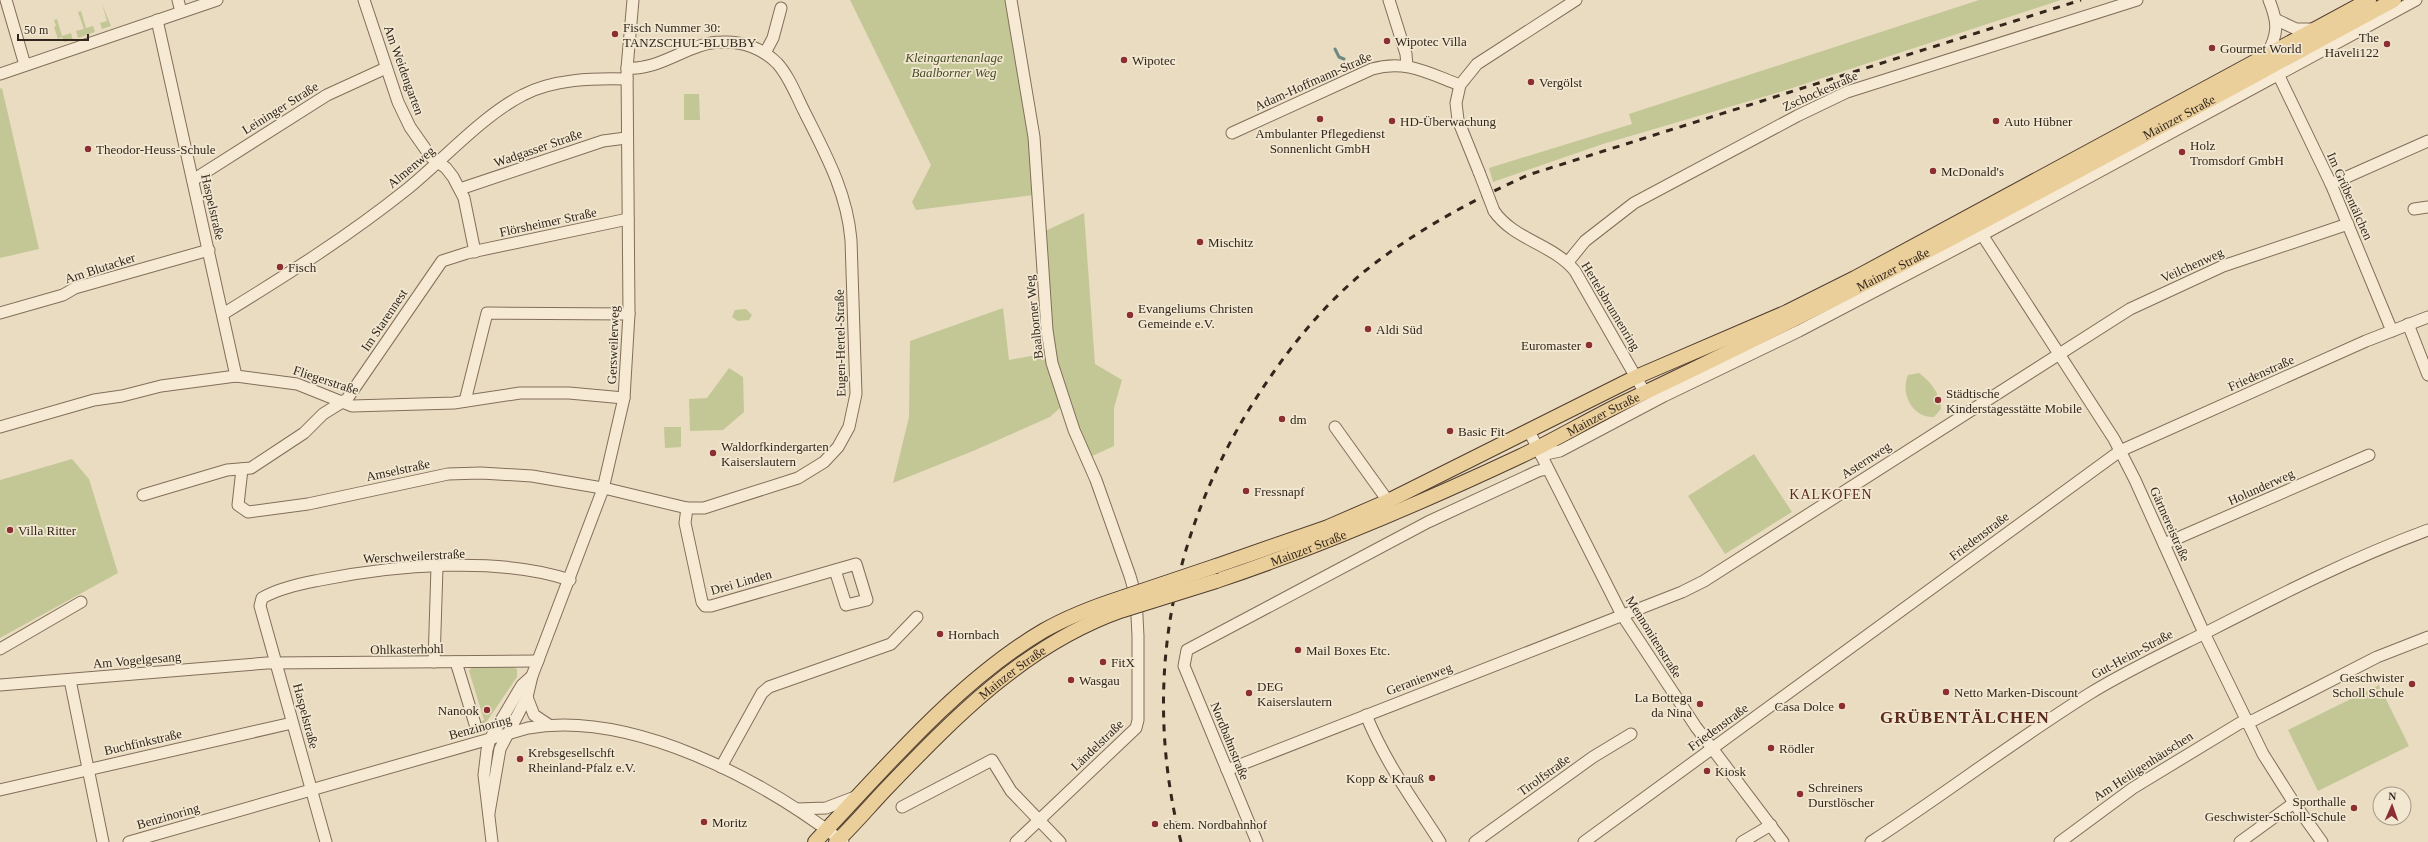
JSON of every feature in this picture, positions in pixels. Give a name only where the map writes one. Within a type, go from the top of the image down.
[{"type":"main road","name":"Mainzer Straße","points":[[840,841],[937,736],[1016,667],[1052,643],[1124,604],[1216,566],[1328,527],[1388,501],[1636,377],[1780,314],[1855,278],[2369,0]]},
{"type":"main road","name":"Mainzer Straße","points":[[815,842],[946,707],[1006,656],[1059,623],[1124,604],[1216,581],[1291,556],[1358,530],[1539,451],[1645,393],[1979,230],[2394,0]]},
{"type":"street","points":[[6,0],[25,65]]},
{"type":"street","points":[[178,0],[180,12]]},
{"type":"street","points":[[0,74],[217,0]]},
{"type":"street","name":"Am Weidengarten","points":[[364,0],[386,68],[410,127],[420,143],[439,163]]},
{"type":"street","name":"Gersweilerweg","points":[[489,813],[500,750],[527,697],[532,676],[570,580],[603,489],[624,398],[629,314],[626,138],[627,74],[633,0]]},
{"type":"street","name":"Baalborner Weg","points":[[1011,0],[1034,137],[1047,330],[1052,363],[1072,425],[1096,480],[1130,576],[1136,598],[1137,619]]},
{"type":"street","points":[[1389,0],[1406,54],[1407,66]]},
{"type":"street","name":"Hertelsbrunnenring","points":[[1576,0],[1477,64],[1460,85],[1456,103],[1458,120],[1494,210],[1502,222],[1568,262],[1585,286],[1645,393]]},
{"type":"street","name":"Zschockestraße","points":[[1568,262],[1585,240],[1634,203],[1790,119],[1840,95],[2137,0]]},
{"type":"street","points":[[2266,56],[2274,43],[2277,20],[2269,0]]},
{"type":"street","name":"Mainzer Straße","points":[[1539,451],[1560,451],[1623,417],[1798,331],[1979,230],[2278,74],[2416,0]]},
{"type":"street","points":[[765,53],[773,38],[781,8]]},
{"type":"street","name":"Haspelstraße","points":[[157,20],[224,314],[236,376]]},
{"type":"street","points":[[2277,20],[2296,30],[2315,29]]},
{"type":"street","name":"Eugen-Hertel-Straße","points":[[603,489],[686,508],[704,508],[798,478],[812,471],[824,462],[838,447],[849,427],[854,410],[856,394],[852,240],[847,207],[838,180],[789,82],[778,64],[765,53],[745,44],[722,42],[627,74]]},
{"type":"street","name":"Adam-Hoffmann-Straße","points":[[1232,133],[1372,69],[1389,64],[1407,66],[1460,85]]},
{"type":"street","name":"Leininger Straße","points":[[193,180],[327,95],[386,68]]},
{"type":"street","name":"Almenweg","points":[[224,314],[325,251],[439,163],[497,112],[524,94],[565,83],[627,74]]},
{"type":"street","name":"Im Grübentälchen","points":[[2278,74],[2331,184],[2392,331]]},
{"type":"street","name":"Wadgasser Straße","points":[[460,189],[603,141],[626,138]]},
{"type":"street","points":[[2331,184],[2428,142]]},
{"type":"street","points":[[439,163],[453,177],[460,189],[468,209],[475,252]]},
{"type":"street","points":[[2414,209],[2428,207]]},
{"type":"street","name":"Flörsheimer Straße","points":[[475,252],[628,219]]},
{"type":"street","name":"Veilchenweg","points":[[2058,354],[2130,309],[2176,287],[2223,266],[2348,224]]},
{"type":"street","name":"Gärtnereistraße","points":[[1979,230],[2120,451],[2204,633],[2263,754],[2294,803],[2322,842]]},
{"type":"street","name":"Am Blutacker","points":[[0,313],[63,295],[75,288],[209,250]]},
{"type":"street","name":"Im Starennest","points":[[143,495],[227,470],[251,468],[279,451],[304,433],[331,408],[342,403],[442,261],[451,257],[475,252]]},
{"type":"street","points":[[465,401],[487,313],[629,314]]},
{"type":"street","name":"Friedenstraße","points":[[1584,842],[2120,451],[2408,324],[2428,317]]},
{"type":"street","points":[[2408,324],[2428,375]]},
{"type":"street","name":"Asternweg","points":[[1622,615],[1682,592],[1704,581],[2058,354]]},
{"type":"street","name":"Fliegerstraße","points":[[0,427],[94,400],[122,396],[161,386],[236,376],[290,382],[352,406],[465,401],[494,395],[542,393],[624,398]]},
{"type":"street","points":[[1335,426],[1388,501]]},
{"type":"street","name":"Mennonitenstraße","points":[[1529,431],[1622,615],[1678,701],[1783,842]]},
{"type":"street","name":"Holunderweg","points":[[2164,544],[2369,455]]},
{"type":"street","name":"Amselstraße","points":[[242,469],[238,505],[248,512],[308,504],[448,474],[481,473],[532,476],[603,489]]},
{"type":"street","name":"Nordbahnstraße","points":[[1257,842],[1184,666],[1187,650],[1462,506],[1538,471],[1547,469]]},
{"type":"street","name":"Drei Linden","points":[[686,508],[685,524],[702,602],[705,606],[711,606],[835,570]]},
{"type":"street","name":"Gut-Heim-Straße","points":[[1872,842],[2091,692],[2204,633],[2342,564],[2428,530]]},
{"type":"street","name":"Werschweilerstraße","points":[[262,598],[270,593],[346,575],[398,569],[477,566],[532,571],[570,580]]},
{"type":"street","points":[[434,662],[437,567]]},
{"type":"street","name":"Haspelstraße","points":[[262,598],[260,606],[326,842]]},
{"type":"street","points":[[0,649],[81,602]]},
{"type":"street","name":"Geranienweg","points":[[1227,770],[1622,615]]},
{"type":"street","points":[[721,767],[762,693],[769,687],[891,644],[917,617]]},
{"type":"street","name":"Ländelstraße","points":[[1016,842],[1136,728],[1138,720],[1137,619]]},
{"type":"street","name":"Am Heiligenhäuschen","points":[[2060,842],[2140,784],[2199,746],[2246,721],[2254,720],[2377,657],[2428,637]]},
{"type":"street","name":"Ohlkasterhohl","points":[[277,663],[538,661]]},
{"type":"street","points":[[456,662],[475,724]]},
{"type":"street","name":"Am Vogelgesang","points":[[0,685],[277,663]]},
{"type":"street","name":"Gersweilerweg","points":[[492,842],[484,775],[486,750],[490,739],[522,685],[532,676]]},
{"type":"street","points":[[70,680],[103,842]]},
{"type":"street","points":[[527,697],[534,715],[549,725]]},
{"type":"street","points":[[1366,715],[1378,744],[1393,772],[1440,842]]},
{"type":"street","name":"Buchfinkstraße","points":[[0,790],[292,723]]},
{"type":"street","name":"Benzinoring","points":[[128,842],[490,739],[549,725],[597,727],[649,738],[683,750],[721,767],[793,808],[840,841]]},
{"type":"street","name":"Tirolfstraße","points":[[1475,842],[1593,756],[1631,734]]},
{"type":"street","points":[[902,806],[992,760],[1011,791],[1060,842]]},
{"type":"street","points":[[793,808],[826,808],[860,795]]},
{"type":"street","points":[[2240,842],[2294,803]]},
{"type":"street","points":[[1742,842],[1771,825]]},
{"type":"green space","name":"Kleingartenanlage Baalborner Weg","points":[[850,0],[1008,0],[1030,137],[1034,195],[916,210],[912,202],[931,165]]},
{"type":"green space","points":[[1979,0],[2061,0],[1783,91],[1603,144],[1493,182],[1489,168],[1632,124],[1629,114]]},
{"type":"green space","points":[[102,4],[111,26],[102,29],[100,23],[107,21]]},
{"type":"green space","points":[[81,11],[86,28],[93,26],[95,32],[78,38],[76,31],[84,29],[78,12]]},
{"type":"green space","points":[[57,19],[62,36],[71,33],[73,40],[64,42],[62,37],[58,39],[54,27],[56,26],[54,20]]},
{"type":"green space","points":[[2,88],[39,249],[0,258],[0,89]]},
{"type":"green space","points":[[684,94],[699,94],[700,120],[684,120]]},
{"type":"green space","points":[[1084,213],[1095,364],[1122,380],[1114,408],[1114,446],[1092,456],[1072,410],[1052,346],[1043,232]]},
{"type":"green space","points":[[1003,308],[1009,360],[1047,353],[1063,405],[1050,417],[973,451],[893,483],[909,417],[910,341]]},
{"type":"green space","points":[[746,309],[752,315],[749,320],[738,321],[732,317],[735,310]]},
{"type":"green space","points":[[729,368],[743,377],[744,412],[723,430],[690,431],[689,399],[707,398]]},
{"type":"green space","points":[[1919,373],[1931,384],[1939,398],[1941,409],[1934,417],[1926,416],[1914,409],[1907,396],[1906,382],[1908,375]]},
{"type":"green space","points":[[664,427],[681,427],[681,447],[665,448]]},
{"type":"green space","points":[[1754,454],[1792,512],[1725,554],[1688,496]]},
{"type":"green space","points":[[72,459],[89,479],[118,573],[0,638],[0,480]]},
{"type":"green space","points":[[513,667],[517,669],[517,677],[481,730],[480,722],[484,720],[469,671],[471,668]]},
{"type":"green space","points":[[2379,685],[2409,746],[2318,791],[2288,730]]},
{"type":"waterway","points":[[1335,49],[1339,57],[1344,59]]},
{"type":"railway","points":[[1181,842],[1169,784],[1164,727],[1164,671],[1171,615],[1183,560],[1201,506],[1224,454],[1253,403],[1290,349],[1318,316],[1349,285],[1384,256],[1423,230],[1443,218],[1528,175],[2081,0]]},
{"type":"place","name":"Fisch Nummer 30: TANZSCHUL-BLUBBY","points":[[615,34]]},
{"type":"place","name":"Wipotec Villa","points":[[1387,41]]},
{"type":"place","name":"The Haveli122","points":[[2387,44]]},
{"type":"place","name":"Gourmet World","points":[[2212,48]]},
{"type":"place","name":"Wipotec","points":[[1124,60]]},
{"type":"place","name":"Vergölst","points":[[1531,82]]},
{"type":"place","name":"Ambulanter Pflegedienst Sonnenlicht GmbH","points":[[1320,119]]},
{"type":"place","name":"HD-Überwachung","points":[[1392,121]]},
{"type":"place","name":"Auto Hübner","points":[[1996,121]]},
{"type":"place","name":"Theodor-Heuss-Schule","points":[[88,149]]},
{"type":"place","name":"Holz Tromsdorf GmbH","points":[[2182,152]]},
{"type":"place","name":"McDonald's","points":[[1933,171]]},
{"type":"place","name":"Mischitz","points":[[1200,242]]},
{"type":"place","name":"Fisch","points":[[280,267]]},
{"type":"place","name":"Evangeliums Christen Gemeinde e.V.","points":[[1130,315]]},
{"type":"place","name":"Aldi Süd","points":[[1368,329]]},
{"type":"place","name":"Euromaster","points":[[1589,345]]},
{"type":"place","name":"Städtische Kinderstagesstätte Mobile","points":[[1938,400]]},
{"type":"place","name":"dm","points":[[1282,419]]},
{"type":"place","name":"Basic Fit","points":[[1450,431]]},
{"type":"place","name":"Waldorfkindergarten Kaiserslautern","points":[[713,453]]},
{"type":"place","name":"Fressnapf","points":[[1246,491]]},
{"type":"place","name":"Villa Ritter","points":[[10,530]]},
{"type":"place","name":"Hornbach","points":[[940,634]]},
{"type":"place","name":"Mail Boxes Etc.","points":[[1298,650]]},
{"type":"place","name":"FitX","points":[[1103,662]]},
{"type":"place","name":"Wasgau","points":[[1071,680]]},
{"type":"place","name":"Geschwister Scholl Schule","points":[[2412,684]]},
{"type":"place","name":"Netto Marken-Discount","points":[[1946,692]]},
{"type":"place","name":"DEG Kaiserslautern","points":[[1249,693]]},
{"type":"place","name":"La Bottega da Nina","points":[[1700,704]]},
{"type":"place","name":"Casa Dolce","points":[[1842,706]]},
{"type":"place","name":"Nanook","points":[[487,710]]},
{"type":"place","name":"Rödler","points":[[1771,748]]},
{"type":"place","name":"Krebsgesellschft Rheinland-Pfalz e.V.","points":[[520,759]]},
{"type":"place","name":"Kiosk","points":[[1707,771]]},
{"type":"place","name":"Kopp & Krauß","points":[[1432,778]]},
{"type":"place","name":"Schreiners Durstlöscher","points":[[1800,794]]},
{"type":"place","name":"Sporthalle Geschwister-Scholl-Schule","points":[[2354,808]]},
{"type":"place","name":"Moritz","points":[[704,822]]},
{"type":"place","name":"ehem. Nordbahnhof","points":[[1155,824]]},
{"type":"district","name":"KALKOFEN","points":[[1831,494]]},
{"type":"district","name":"GRÜBENTÄLCHEN","points":[[1965,717]]}]
